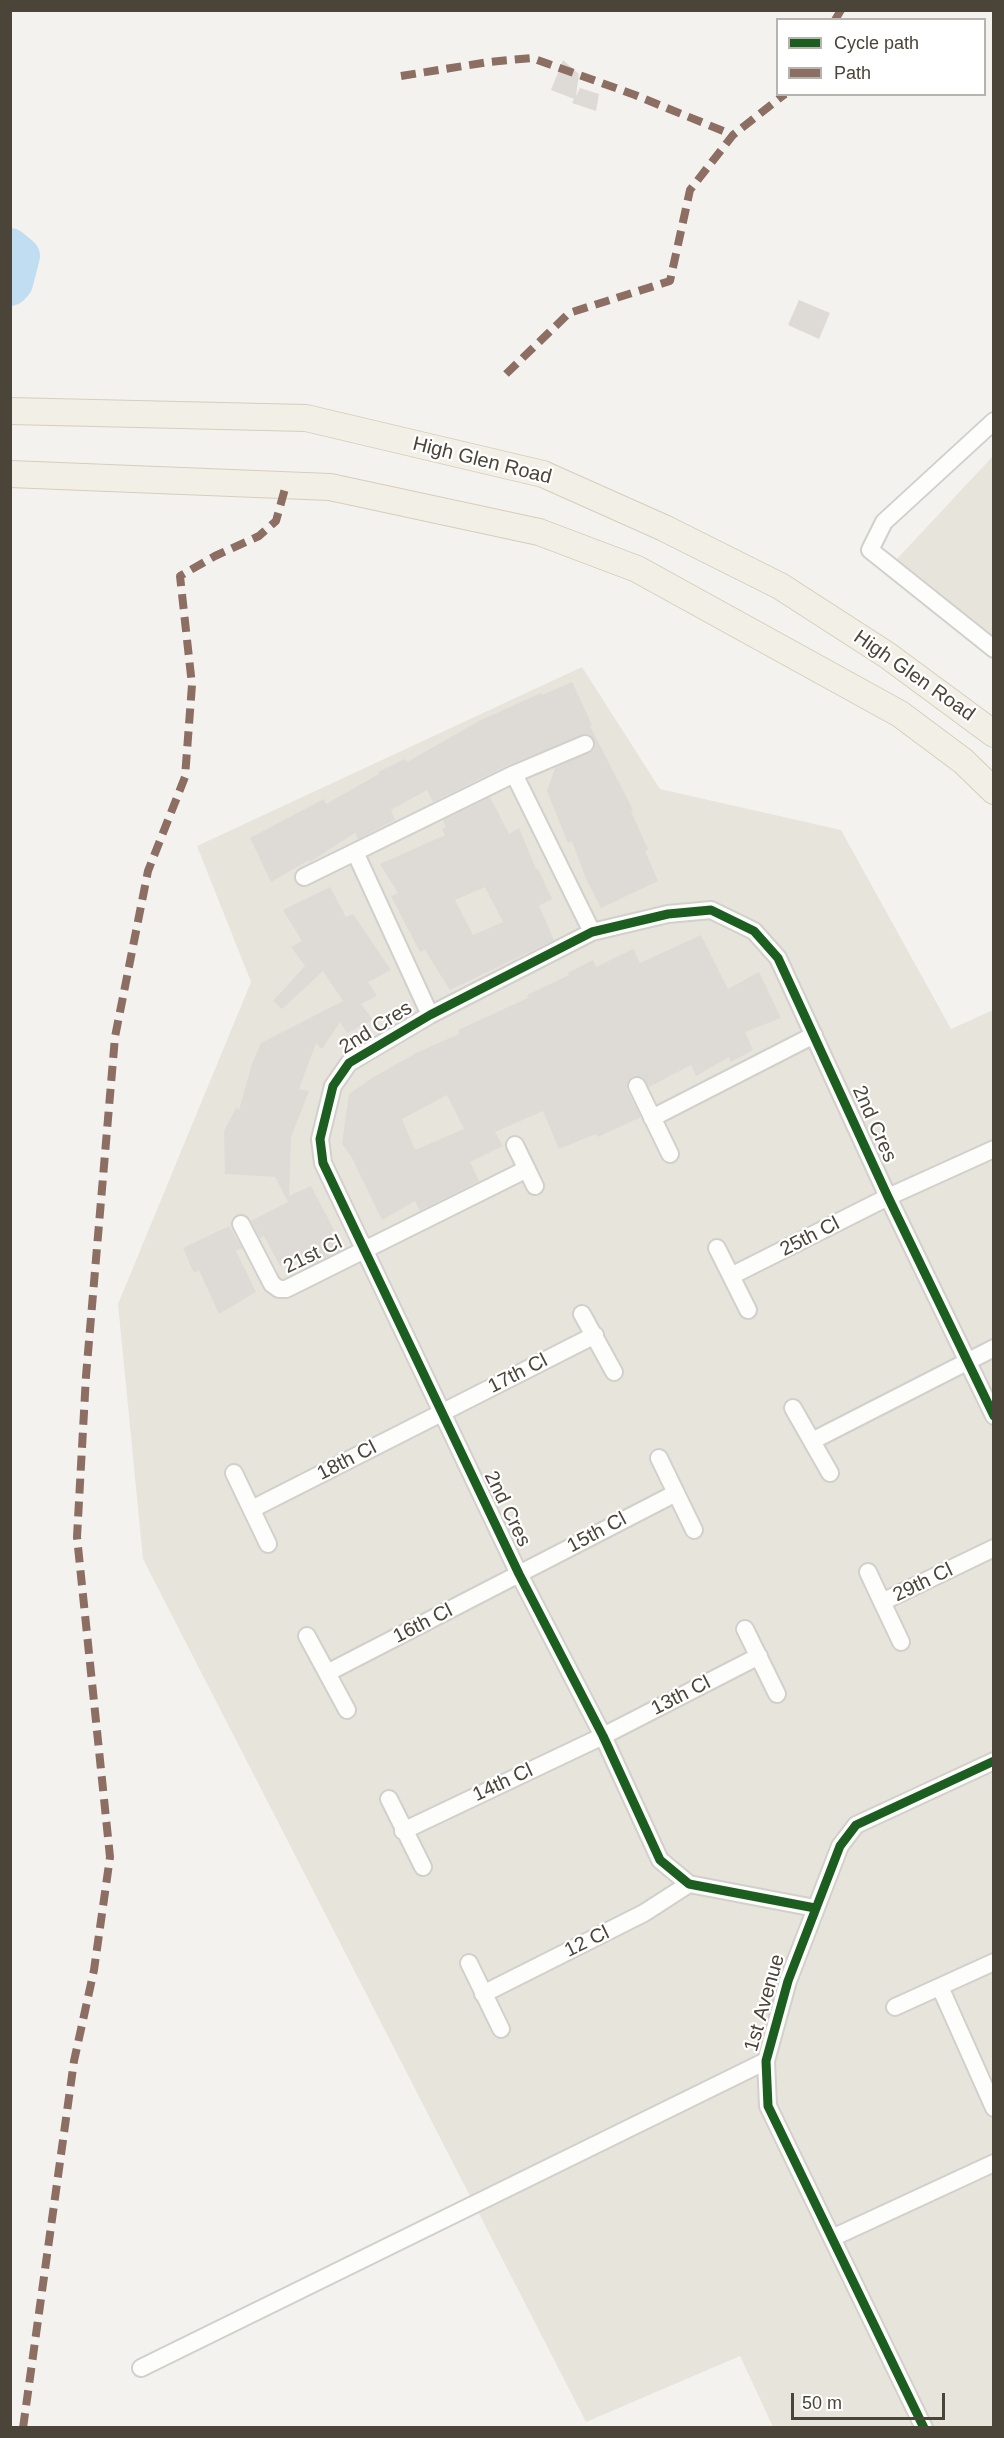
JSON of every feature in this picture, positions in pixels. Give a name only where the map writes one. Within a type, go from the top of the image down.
[{"type":"main road","name":"High Glen Road","points":[[10,411],[306,418],[543,474],[664,528],[780,586],[888,656],[993,734]]},
{"type":"main road","name":"High Glen Road","points":[[10,474],[330,487],[538,532],[637,569],[900,714],[963,760],[993,791]]},
{"type":"street","points":[[993,421],[884,522],[870,550],[993,649]]},
{"type":"street","points":[[304,877],[514,774],[585,744]]},
{"type":"street","points":[[514,774],[592,932]]},
{"type":"street","points":[[355,852],[430,1014]]},
{"type":"street","name":"2nd Cres","points":[[815,1908],[689,1884],[660,1860],[603,1736],[519,1574],[441,1414],[323,1163],[320,1139],[333,1086],[349,1063],[430,1014],[592,932],[668,914],[711,910],[754,931],[778,958],[888,1197],[993,1416]]},
{"type":"street","points":[[652,1118],[814,1035]]},
{"type":"street","points":[[637,1086],[670,1154]]},
{"type":"street","points":[[516,1145],[535,1186]]},
{"type":"street","name":"25th Cl","points":[[731,1276],[888,1197],[993,1149]]},
{"type":"street","name":"21st Cl","points":[[241,1224],[272,1284],[279,1289],[286,1289],[527,1169]]},
{"type":"street","points":[[717,1248],[748,1310]]},
{"type":"street","points":[[582,1314],[614,1372]]},
{"type":"street","name":"17th Cl","points":[[441,1414],[595,1335]]},
{"type":"street","points":[[812,1441],[993,1348]]},
{"type":"street","points":[[794,1408],[830,1473]]},
{"type":"street","name":"18th Cl","points":[[252,1509],[441,1414]]},
{"type":"street","points":[[659,1458],[694,1530]]},
{"type":"street","points":[[234,1473],[268,1544]]},
{"type":"street","name":"15th Cl","points":[[519,1574],[676,1492]]},
{"type":"street","name":"29th Cl","points":[[868,1572],[882,1602],[993,1548]]},
{"type":"street","name":"16th Cl","points":[[327,1673],[519,1574]]},
{"type":"street","points":[[882,1602],[901,1642]]},
{"type":"street","points":[[745,1629],[777,1694]]},
{"type":"street","points":[[307,1636],[347,1710]]},
{"type":"street","name":"13th Cl","points":[[603,1736],[759,1656]]},
{"type":"street","name":"14th Cl","points":[[403,1830],[603,1736]]},
{"type":"street","name":"1st Avenue","points":[[924,2427],[768,2106],[766,2061],[788,1981],[840,1846],[856,1825],[993,1761]]},
{"type":"street","points":[[389,1799],[423,1867]]},
{"type":"street","name":"12 Cl","points":[[483,1994],[644,1913],[689,1884]]},
{"type":"street","points":[[895,2007],[993,1962]]},
{"type":"street","points":[[469,1963],[501,2029]]},
{"type":"street","points":[[940,1987],[993,2108]]},
{"type":"street","points":[[141,2368],[766,2061]]},
{"type":"street","points":[[832,2238],[993,2163]]},
{"type":"shaded area","points":[[993,456],[993,657],[895,561]]},
{"type":"shaded area","points":[[582,667],[660,789],[841,830],[951,1029],[993,1010],[993,2427],[773,2427],[740,2356],[586,2422],[143,1559],[118,1304],[251,982],[197,846]]},
{"type":"building","points":[[563,60],[579,74],[576,96],[580,88],[599,94],[596,111],[572,103],[574,99],[551,90]]},
{"type":"building","points":[[799,300],[830,313],[819,339],[788,325]]},
{"type":"building","points":[[572,682],[592,725],[590,726],[633,810],[631,812],[648,849],[645,851],[658,881],[601,908],[586,879],[572,841],[568,843],[547,791],[555,768],[594,750],[594,739],[586,734],[510,764],[433,802],[427,790],[391,810],[395,820],[358,839],[355,833],[310,862],[309,860],[271,882],[250,838],[324,799],[326,804],[379,774],[378,772],[405,759],[407,762],[481,720]]},
{"type":"building","points":[[490,797],[509,834],[519,828],[536,869],[552,899],[539,906],[554,940],[450,990],[425,950],[420,952],[391,896],[398,893],[380,864],[445,835],[442,829],[446,827],[443,820]],"holes":[[[485,887],[503,922],[473,935],[455,900]]]},
{"type":"building","points":[[330,887],[346,917],[353,914],[391,970],[368,982],[377,996],[361,1004],[373,1020],[347,1033],[340,1022],[322,1049],[316,1043],[299,1089],[309,1091],[291,1137],[289,1196],[311,1186],[334,1230],[331,1232],[341,1250],[312,1265],[308,1257],[280,1266],[264,1236],[260,1238],[251,1221],[288,1202],[275,1177],[225,1174],[224,1131],[236,1108],[239,1110],[252,1064],[261,1043],[343,1001],[323,971],[282,1009],[273,1001],[305,966],[291,947],[302,941],[283,910]]},
{"type":"building","points":[[701,935],[728,989],[759,972],[781,1018],[745,1032],[753,1050],[731,1062],[729,1057],[696,1076],[691,1065],[649,1087],[642,1077],[632,1077],[627,1090],[641,1117],[598,1137],[596,1134],[559,1149],[543,1111],[495,1132],[503,1146],[470,1162],[479,1181],[420,1211],[415,1201],[382,1220],[351,1156],[342,1144],[349,1094],[416,1053],[459,1034],[458,1030],[528,998],[527,995],[569,975],[568,973],[593,960],[596,967],[633,949],[640,963]],"holes":[[[447,1095],[464,1129],[415,1150],[402,1119]]]},
{"type":"building","points":[[229,1226],[242,1248],[236,1251],[256,1292],[219,1314],[199,1270],[194,1273],[183,1248]]},
{"type":"waterway","points":[[10,247],[21,256],[14,283],[10,287]]},
{"type":"marked path","points":[[836,18],[841,10]]},
{"type":"marked path","points":[[401,76],[489,62],[532,58],[635,95],[733,135]]},
{"type":"marked path","points":[[506,374],[569,313],[670,281],[690,190],[733,135],[782,96]]},
{"type":"marked path","points":[[23,2428],[74,2061],[94,1970],[110,1857],[77,1537],[86,1376],[115,1037],[148,871],[185,777],[192,685],[180,576],[215,556],[259,536],[276,521],[286,485]]},
{"type":"cycle path","points":[[815,1908],[689,1884],[660,1860],[603,1736],[519,1574],[323,1163],[320,1139],[333,1086],[349,1063],[430,1015],[592,932],[668,914],[711,910],[754,931],[778,958],[888,1197],[994,1416]]},
{"type":"cycle path","points":[[924,2428],[768,2106],[766,2061],[788,1981],[840,1846],[856,1825],[994,1761]]}]
